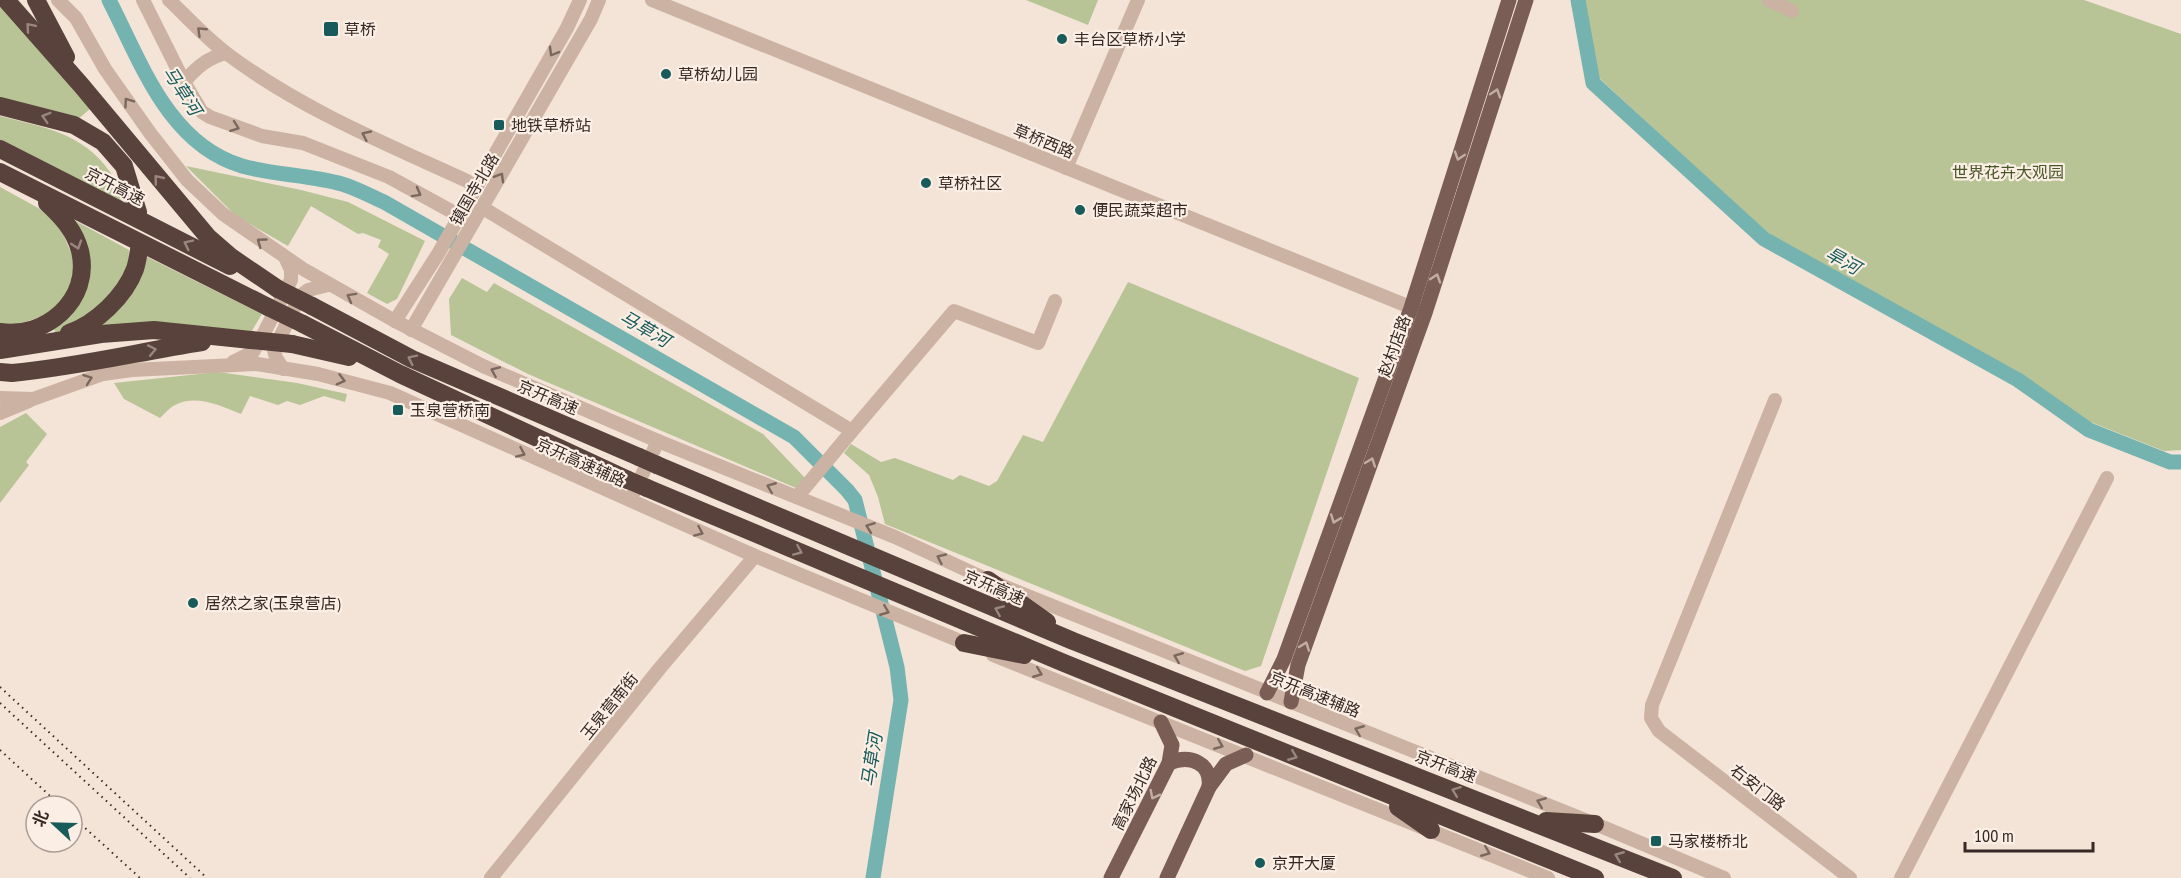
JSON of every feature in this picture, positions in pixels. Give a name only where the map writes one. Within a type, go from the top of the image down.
[{"type":"highway","points":[[6,0],[81,85],[208,237],[231,257],[278,289]]},
{"type":"highway","points":[[36,0],[81,85]]},
{"type":"highway","points":[[0,106],[74,125],[103,142],[124,166],[138,212]]},
{"type":"highway","name":"京开高速","points":[[0,149],[312,306],[412,359],[848,548],[1073,641],[1673,878]]},
{"type":"highway","points":[[0,172],[400,374],[628,480],[1064,663],[1595,878]]},
{"type":"highway","points":[[0,332],[28,332],[44,327],[69,306],[77,291],[81,271],[81,252],[73,232],[63,217],[27,186]]},
{"type":"highway","points":[[41,342],[80,329],[101,314],[120,294],[135,269],[139,250]]},
{"type":"highway","points":[[0,350],[101,334],[154,330],[292,344],[337,352],[400,374]]},
{"type":"highway","points":[[0,372],[12,373],[80,365],[225,339]]},
{"type":"highway","points":[[988,580],[1073,641]]},
{"type":"highway","points":[[964,643],[1064,663]]},
{"type":"highway","points":[[1372,788],[1431,830]]},
{"type":"highway","points":[[1530,820],[1595,824]]},
{"type":"main road","name":"赵村店路","points":[[1267,693],[1284,659],[1418,310],[1509,0]]},
{"type":"main road","name":"赵村店路","points":[[1291,702],[1298,665],[1526,0]]},
{"type":"main road","name":"高家场北路","points":[[1111,878],[1170,763],[1173,745],[1161,722]]},
{"type":"main road","points":[[1167,878],[1209,787],[1226,764],[1246,755]]},
{"type":"main road","points":[[1170,763],[1179,759],[1198,763],[1206,768],[1210,776],[1209,787]]},
{"type":"street","points":[[58,0],[76,18],[111,78],[187,180],[223,214],[286,259],[328,285],[483,366],[658,441],[797,497],[954,311],[1038,343],[1055,301]]},
{"type":"street","points":[[143,0],[195,103],[202,112],[262,136],[303,142],[389,177],[458,218]]},
{"type":"street","points":[[169,0],[226,53],[312,107],[475,187]]},
{"type":"street","name":"镇国寺北路","points":[[395,321],[438,254],[567,28],[580,0]]},
{"type":"street","name":"镇国寺北路","points":[[411,330],[483,208],[599,0]]},
{"type":"street","name":"草桥西路","points":[[652,0],[1418,310]]},
{"type":"street","points":[[1066,168],[1138,0]]},
{"type":"street","points":[[1769,0],[1792,11]]},
{"type":"street","points":[[184,82],[198,66],[214,56],[226,53]]},
{"type":"street","points":[[483,208],[852,431]]},
{"type":"street","points":[[222,366],[253,352],[291,280],[291,270],[286,259]]},
{"type":"street","points":[[283,369],[274,350],[300,296],[308,290],[328,285]]},
{"type":"street","name":"京开高速辅路","points":[[0,413],[103,374],[132,370],[256,364],[318,374],[390,393],[630,502],[859,601],[964,643]]},
{"type":"street","points":[[0,398],[33,399]]},
{"type":"street","name":"右安门路","points":[[1775,400],[1652,705],[1651,718],[1659,731],[1850,878]]},
{"type":"street","points":[[630,502],[658,441]]},
{"type":"street","points":[[1901,878],[2107,478]]},
{"type":"street","name":"京开高速辅路","points":[[797,497],[895,537],[988,580],[1724,878]]},
{"type":"street","name":"玉泉营南街","points":[[491,878],[660,668],[755,556]]},
{"type":"street","points":[[964,643],[1246,755],[1542,877]]},
{"type":"green space","points":[[1026,0],[1098,0],[1088,25]]},
{"type":"green space","name":"世界花卉大观园","points":[[1572,0],[2084,0],[2181,34],[2181,450],[2164,451],[2088,421],[2015,370],[1803,260],[1758,225],[1598,77],[1571,4]]},
{"type":"green space","points":[[0,3],[90,109],[77,120],[0,102]]},
{"type":"green space","points":[[0,116],[61,133],[87,148],[116,181],[121,192],[122,206],[0,144]]},
{"type":"green space","points":[[186,166],[348,202],[425,241],[397,299],[387,304],[367,293],[389,254],[378,247],[381,240],[363,233],[358,234],[311,206],[288,246],[236,216]]},
{"type":"green space","points":[[0,187],[51,215],[60,226],[75,263],[73,277],[64,299],[53,312],[9,328],[0,324]]},
{"type":"green space","points":[[72,219],[129,250],[128,269],[108,304],[66,331],[55,333],[54,328],[79,299]]},
{"type":"green space","points":[[141,254],[262,314],[250,334],[96,331]]},
{"type":"green space","points":[[462,278],[487,292],[494,283],[763,434],[806,479],[796,488],[528,374],[451,335],[449,299]]},
{"type":"green space","points":[[1128,282],[1359,378],[1261,666],[1245,671],[885,524],[869,475],[844,453],[851,444],[881,462],[895,458],[953,480],[960,475],[989,486],[997,481],[1023,435],[1043,442]]},
{"type":"green space","points":[[218,372],[297,383],[347,394],[345,402],[324,396],[300,405],[287,401],[278,405],[250,396],[241,414],[208,402],[183,402],[169,409],[160,418],[124,399],[114,383]]},
{"type":"green space","points":[[26,413],[47,434],[26,462],[29,465],[0,503],[0,427]]},
{"type":"waterway","name":"马草河","points":[[109,0],[160,98],[194,140],[216,155],[254,169],[342,184],[384,202],[794,437],[847,490],[855,500],[897,667],[901,700],[873,878]]},
{"type":"waterway","name":"旱河","points":[[1578,0],[1593,83],[1764,239],[2018,380],[2089,430],[2170,462],[2181,462]]},
{"type":"railway","points":[[0,687],[207,878]]},
{"type":"railway","points":[[0,703],[190,878]]},
{"type":"railway","points":[[0,750],[48,794]]},
{"type":"railway","points":[[84,827],[140,878]]},
{"type":"place","name":"草桥","points":[[331,29]]},
{"type":"place","name":"丰台区草桥小学","points":[[1062,39]]},
{"type":"place","name":"草桥幼儿园","points":[[666,74]]},
{"type":"place","name":"地铁草桥站","points":[[499,125]]},
{"type":"place","name":"草桥社区","points":[[926,183]]},
{"type":"place","name":"便民蔬菜超市","points":[[1080,210]]},
{"type":"place","name":"玉泉营桥南","points":[[398,410]]},
{"type":"place","name":"居然之家(玉泉营店)","points":[[193,603]]},
{"type":"place","name":"马家楼桥北","points":[[1656,841]]},
{"type":"place","name":"京开大厦","points":[[1260,863]]}]
